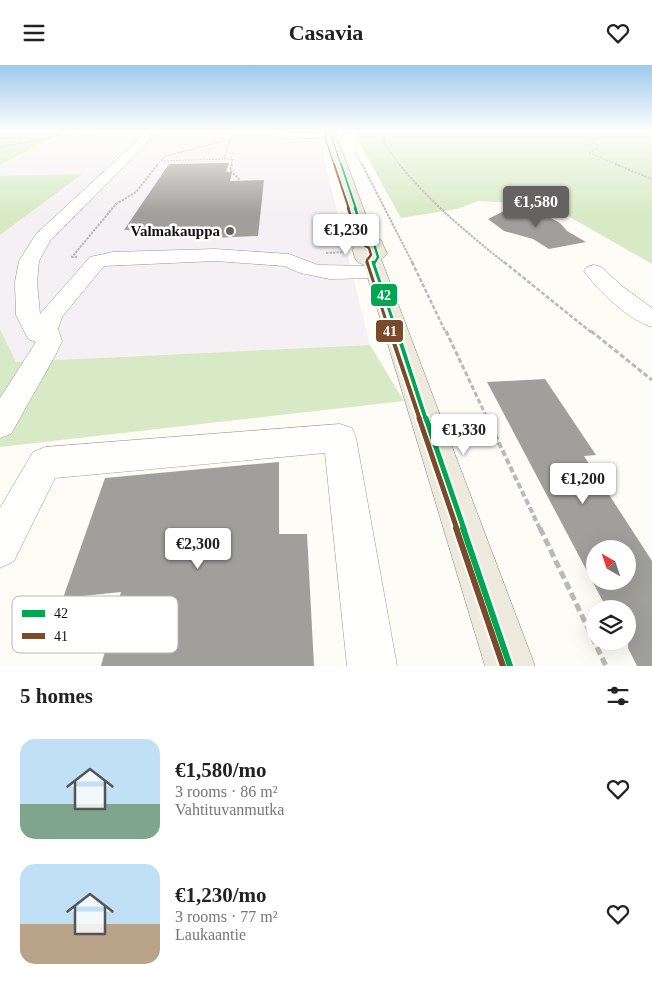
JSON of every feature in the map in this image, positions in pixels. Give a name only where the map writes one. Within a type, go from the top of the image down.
[{"type":"main road","points":[[338,158],[369,256],[510,666]]},
{"type":"lane","points":[[48,337],[37,333],[28,315],[26,282],[29,261],[42,239],[125,158]]},
{"type":"lane","points":[[1,423],[44,355],[49,341],[46,329],[51,315],[97,261],[108,258],[225,256],[289,260],[296,266],[313,271],[369,256]]},
{"type":"lane","points":[[594,271],[606,285],[651,319]]},
{"type":"lane","points":[[0,547],[45,463],[340,438],[372,666]]},
{"type":"path","points":[[108,258],[72,257],[105,216],[120,201],[136,192],[164,158]]},
{"type":"path","points":[[359,158],[424,286],[606,666]]},
{"type":"path","points":[[394,158],[412,180],[457,225],[652,380]]},
{"type":"path","points":[[601,158],[652,179]]},
{"type":"path","points":[[160,161],[233,159],[230,170],[240,181]]},
{"type":"path","points":[[317,253],[369,256]]},
{"type":"shaded area","points":[[13,158],[324,158],[370,345],[16,362],[0,329],[0,235],[81,174],[0,176],[0,165]]},
{"type":"green space","points":[[0,158],[13,158],[0,165]]},
{"type":"green space","points":[[368,158],[652,158],[652,264],[561,212],[524,203],[478,201],[457,209],[401,218]]},
{"type":"green space","points":[[82,174],[0,235],[0,176]]},
{"type":"green space","points":[[0,329],[16,362],[370,345],[404,401],[0,447]]},
{"type":"building","points":[[229,163],[226,172],[232,172],[230,181],[264,180],[258,236],[211,238],[214,227],[124,230],[169,164]]},
{"type":"building","points":[[518,210],[549,217],[560,223],[567,231],[586,242],[549,249],[533,239],[504,231],[488,219],[504,211]]},
{"type":"building","points":[[545,379],[596,455],[584,456],[652,561],[652,666],[637,666],[629,650],[636,650],[636,600],[602,600],[597,590],[636,590],[636,540],[586,540],[586,569],[487,382]]},
{"type":"building","points":[[279,462],[279,534],[307,534],[314,666],[101,666],[105,653],[178,653],[178,596],[120,596],[121,592],[64,596],[105,478]]},
{"type":"transit line","name":"41","points":[[332,158],[360,243],[369,248],[371,255],[367,260],[367,264],[503,666]]},
{"type":"transit line","name":"42","points":[[339,158],[366,240],[374,244],[378,257],[373,262],[510,666]]},
{"type":"place","name":"Valmakauppa","points":[[230,231]]}]
